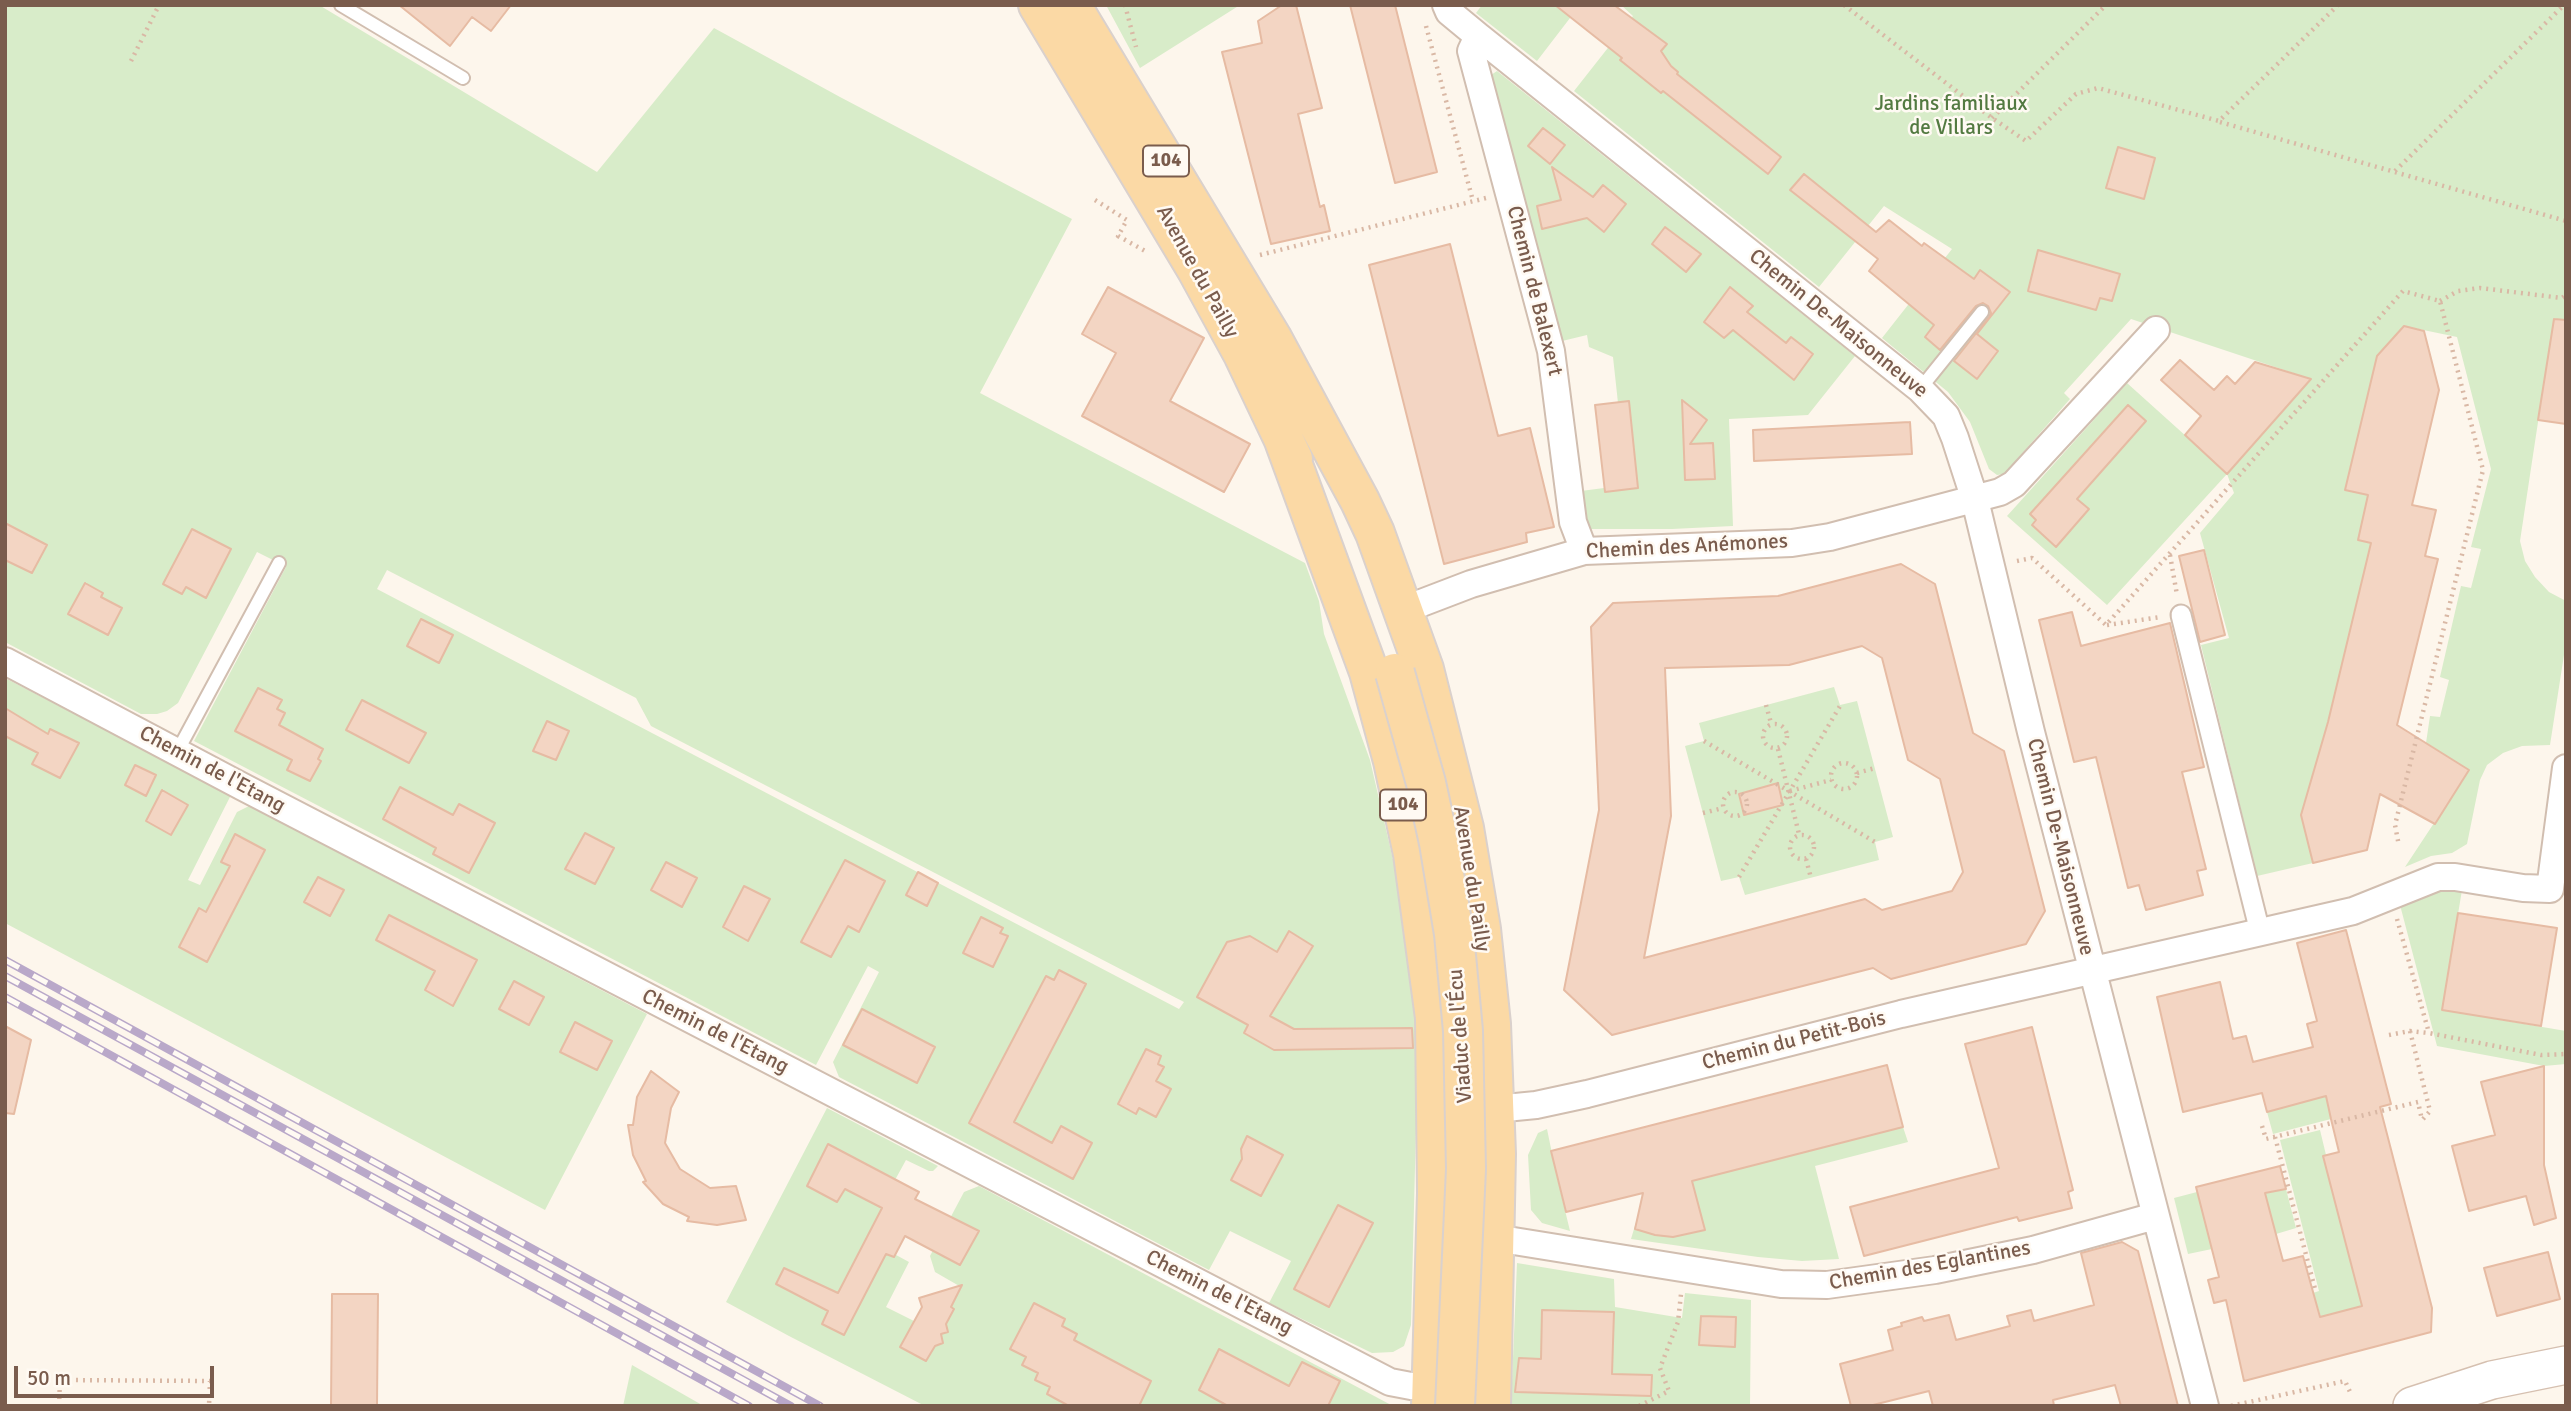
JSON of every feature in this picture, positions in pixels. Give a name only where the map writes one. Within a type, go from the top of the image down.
[{"type":"main road","name":"Avenue du Pailly","points":[[1038,5],[1197,270],[1244,354],[1395,673]]},
{"type":"main road","name":"Avenue du Pailly","points":[[1071,5],[1260,318],[1360,500],[1375,533],[1424,669],[1446,748],[1467,841],[1481,929],[1491,1024],[1495,1109],[1491,1406]]},
{"type":"main road","name":"Avenue du Pailly","points":[[1296,384],[1356,540],[1395,673]]},
{"type":"main road","name":"Avenue du Pailly","points":[[1282,435],[1369,672],[1393,761],[1413,855],[1435,1018],[1439,1399]]},
{"type":"main road","name":"Viaduc de l'Écu","points":[[1395,673],[1426,783],[1438,843],[1454,934],[1463,1031],[1466,1169],[1439,1399]]},
{"type":"main road","points":[[2412,1406],[2492,1380],[2566,1364]]},
{"type":"street","name":"Chemin De-Maisonneuve","points":[[1435,12],[1450,12],[1920,389],[1946,416],[1975,500],[2031,732],[2205,1406]]},
{"type":"street","name":"Chemin de Balexert","points":[[1478,36],[1471,51],[1551,351],[1573,522],[1584,551]]},
{"type":"street","name":"Chemin des Anémones","points":[[1403,610],[1471,584],[1584,551],[1792,543],[1830,537],[1975,500],[2014,485],[2156,330]]},
{"type":"street","points":[[2180,615],[2260,932]]},
{"type":"street","name":"Chemin de l'Etang","points":[[5,661],[1390,1382],[1411,1386],[1439,1399]]},
{"type":"street","name":"Chemin De-Maisonneuve","points":[[2092,972],[2353,911],[2438,877],[2550,889],[2566,768]]},
{"type":"street","name":"Chemin du Petit-Bois","points":[[1495,1109],[1536,1105],[1587,1094],[1901,1014],[2092,972]]},
{"type":"street","name":"Chemin des Eglantines","points":[[1495,1238],[1781,1284],[1827,1285],[1923,1272],[2033,1250],[2155,1216]]},
{"type":"lane","points":[[341,5],[463,78]]},
{"type":"lane","points":[[1920,389],[1982,312]]},
{"type":"lane","points":[[177,752],[279,563]]},
{"type":"path","points":[[131,61],[159,5]]},
{"type":"path","points":[[1844,5],[2026,141],[2076,94],[2098,88],[2566,221]]},
{"type":"path","points":[[1992,118],[2106,5]]},
{"type":"path","points":[[2219,121],[2338,5]]},
{"type":"path","points":[[2395,172],[2564,5]]},
{"type":"path","points":[[1435,12],[1473,201]]},
{"type":"path","points":[[1253,257],[1491,197]]},
{"type":"path","points":[[1095,200],[1127,220],[1118,236],[1146,252],[1155,254]]},
{"type":"path","points":[[2106,625],[2403,292],[2440,301],[2458,291],[2480,288],[2565,297]]},
{"type":"path","points":[[2399,846],[2395,825],[2483,470],[2440,301]]},
{"type":"path","points":[[2008,563],[2032,558],[2106,625],[2180,615],[2169,554]]},
{"type":"path","points":[[1766,705],[1771,723]]},
{"type":"path","points":[[1740,877],[1840,706]]},
{"type":"path","points":[[1771,723],[1781,725],[1787,733],[1786,743],[1778,749],[1768,747],[1762,740],[1763,730],[1771,723]]},
{"type":"path","points":[[1704,741],[1875,842]]},
{"type":"path","points":[[1778,749],[1799,834]]},
{"type":"path","points":[[1840,764],[1850,765],[1857,773],[1855,783],[1847,789],[1837,788],[1831,780],[1832,770],[1840,764]]},
{"type":"path","points":[[1857,773],[1875,768]]},
{"type":"path","points":[[1789,791],[1831,780]]},
{"type":"path","points":[[1732,792],[1742,793],[1748,801],[1747,811],[1739,817],[1729,816],[1723,808],[1724,798],[1732,792]]},
{"type":"path","points":[[1703,813],[1723,808]]},
{"type":"path","points":[[1799,834],[1809,835],[1815,843],[1814,853],[1806,859],[1796,859],[1790,851],[1791,841],[1799,834]]},
{"type":"path","points":[[1806,859],[1811,878]]},
{"type":"path","points":[[2394,915],[2399,921],[2428,1033]]},
{"type":"path","points":[[2262,1126],[2266,1139],[2418,1102],[2422,1119],[2430,1111],[2410,1031]]},
{"type":"path","points":[[2389,1035],[2410,1031],[2541,1055],[2566,1054]]},
{"type":"path","points":[[2275,1137],[2315,1289]]},
{"type":"path","points":[[1639,1406],[1669,1391],[1660,1368],[1678,1322],[1681,1290]]},
{"type":"path","points":[[60,1406],[60,1380],[210,1381],[209,1406]]},
{"type":"path","points":[[2231,1406],[2345,1381],[2351,1394]]},
{"type":"green space","points":[[5,5],[319,5],[597,172],[714,28],[1072,219],[980,393],[1305,563],[1319,601],[1324,634],[1370,760],[1404,907],[1418,1049],[1411,1325],[1404,1346],[1393,1352],[1372,1353],[1269,1303],[1291,1261],[1230,1231],[1209,1270],[839,1077],[833,1062],[879,972],[868,966],[816,1065],[194,741],[286,567],[279,563],[257,552],[178,703],[157,714],[141,714],[5,642]],"holes":[[[387,570],[636,698],[651,726],[1184,1002],[1179,1009],[377,589]]]},
{"type":"green space","points":[[1106,5],[1240,5],[1140,68]]},
{"type":"green space","points":[[1482,5],[1580,5],[1537,61],[1476,13]]},
{"type":"green space","name":"Jardins familiaux de Villars","points":[[1621,5],[2566,5],[2566,325],[2553,323],[2520,541],[2525,561],[2535,577],[2549,592],[2566,601],[2566,642],[2550,745],[2522,746],[2503,753],[2487,765],[2480,780],[2467,844],[2452,853],[2431,856],[2405,867],[2469,770],[2426,743],[2430,716],[2440,717],[2449,680],[2440,677],[2461,586],[2471,588],[2481,549],[2471,547],[2491,469],[2457,337],[2404,326],[2377,356],[2345,489],[2368,495],[2358,540],[2371,543],[2328,722],[2301,815],[2313,863],[2257,876],[2201,645],[2229,638],[2200,533],[2234,493],[2227,474],[2107,605],[2007,516],[2127,383],[2227,473],[2311,379],[2131,319],[2064,393],[2070,399],[2004,474],[1997,475],[1989,469],[1970,422],[1948,392],[1882,338],[1952,249],[1884,206],[1819,287],[1574,91],[1633,16]]},
{"type":"green space","points":[[1497,71],[1855,356],[1808,415],[1729,419],[1733,526],[1589,529],[1582,521],[1581,491],[1604,488],[1605,492],[1638,488],[1629,402],[1618,403],[1613,357],[1589,347],[1587,335],[1558,342],[1488,77]]},
{"type":"green space","points":[[5,678],[231,795],[188,880],[200,885],[237,812],[249,806],[647,1014],[545,1210],[5,923]]},
{"type":"green space","points":[[1834,687],[1840,705],[1857,701],[1893,837],[1875,842],[1879,860],[1745,895],[1739,877],[1721,881],[1685,746],[1704,741],[1699,723]]},
{"type":"green space","points":[[2442,889],[2462,890],[2442,1010],[2566,1031],[2566,1064],[2544,1066],[2437,1046],[2400,905]]},
{"type":"green space","points":[[2326,1096],[2331,1119],[2273,1134],[2267,1112]]},
{"type":"green space","points":[[827,1108],[938,1166],[929,1171],[906,1160],[895,1180],[875,1204],[900,1218],[885,1249],[909,1262],[886,1307],[940,1334],[948,1332],[946,1324],[961,1287],[935,1272],[930,1256],[964,1192],[979,1186],[1393,1406],[925,1406],[789,1336],[726,1302]]},
{"type":"green space","points":[[1903,1127],[1908,1142],[1815,1166],[1839,1259],[1802,1261],[1758,1257],[1631,1239],[1642,1202],[1651,1191]]},
{"type":"green space","points":[[1547,1129],[1570,1231],[1542,1223],[1531,1210],[1528,1155],[1538,1133]]},
{"type":"green space","points":[[2320,1130],[2326,1155],[2323,1156],[2362,1306],[2321,1317],[2313,1293],[2319,1291],[2280,1140]]},
{"type":"green space","points":[[2286,1189],[2296,1228],[2276,1234],[2265,1193]]},
{"type":"green space","points":[[2197,1192],[2212,1249],[2188,1254],[2174,1198]]},
{"type":"green space","points":[[1517,1263],[1614,1279],[1615,1307],[1682,1318],[1685,1293],[1751,1300],[1750,1406],[1511,1406]]},
{"type":"green space","points":[[632,1365],[702,1405],[703,1406],[623,1406]]},
{"type":"building","points":[[399,5],[511,5],[491,31],[472,17],[450,46]]},
{"type":"building","points":[[1282,5],[1296,5],[1322,108],[1298,114],[1320,207],[1324,205],[1330,231],[1271,244],[1222,52],[1262,43],[1258,21]]},
{"type":"building","points":[[1350,5],[1395,5],[1437,172],[1395,183]]},
{"type":"building","points":[[1555,5],[1614,5],[1667,44],[1661,51],[1677,74],[1781,157],[1768,174],[1663,91],[1661,93]]},
{"type":"building","points":[[1543,128],[1565,145],[1550,164],[1528,146]]},
{"type":"building","points":[[2118,147],[2155,158],[2144,199],[2106,188]]},
{"type":"building","points":[[1552,167],[1593,197],[1603,185],[1626,204],[1604,232],[1587,218],[1542,229],[1537,206],[1561,200]]},
{"type":"building","points":[[1804,174],[1876,232],[1889,220],[1922,246],[1924,243],[1974,279],[1980,270],[2010,292],[1977,334],[1998,351],[1977,379],[1954,361],[1989,317],[1991,313],[1988,306],[1983,303],[1976,306],[1940,350],[1925,337],[1934,325],[1869,271],[1878,259],[1790,190]]},
{"type":"building","points":[[1665,227],[1701,254],[1686,272],[1652,244]]},
{"type":"building","points":[[1450,244],[1498,436],[1530,428],[1554,527],[1526,533],[1527,542],[1444,564],[1369,265]]},
{"type":"building","points":[[2038,250],[2120,274],[2112,301],[2100,298],[2096,310],[2028,291]]},
{"type":"building","points":[[1108,287],[1204,338],[1170,401],[1250,444],[1224,492],[1082,416],[1116,353],[1082,334]]},
{"type":"building","points":[[1730,287],[1753,306],[1747,312],[1786,343],[1791,337],[1813,354],[1794,380],[1733,330],[1724,338],[1704,322]]},
{"type":"building","points":[[2554,319],[2566,320],[2566,424],[2538,420]]},
{"type":"building","points":[[2404,326],[2424,331],[2439,390],[2412,505],[2436,510],[2425,556],[2438,559],[2397,725],[2469,770],[2435,824],[2380,794],[2367,850],[2313,863],[2301,815],[2328,722],[2371,543],[2358,540],[2368,495],[2345,490],[2377,356]]},
{"type":"building","points":[[2180,360],[2214,390],[2227,376],[2235,384],[2255,362],[2311,379],[2227,474],[2185,435],[2201,416],[2161,380]]},
{"type":"building","points":[[1682,400],[1707,420],[1690,444],[1713,443],[1715,479],[1685,480]]},
{"type":"building","points":[[1629,401],[1638,488],[1605,492],[1595,405]]},
{"type":"building","points":[[2128,405],[2146,421],[2077,499],[2089,509],[2056,547],[2032,525],[2036,520],[2030,514]]},
{"type":"building","points":[[1910,422],[1912,454],[1754,461],[1753,430]]},
{"type":"building","points":[[5,523],[47,545],[32,573],[5,560]]},
{"type":"building","points":[[192,529],[231,549],[206,598],[186,587],[182,594],[163,584]]},
{"type":"building","points":[[2204,550],[2225,635],[2200,642],[2179,556]]},
{"type":"building","points":[[1901,564],[1935,584],[1973,733],[2004,751],[2045,911],[2026,944],[1891,979],[1873,968],[1612,1035],[1564,990],[1599,810],[1591,627],[1613,603],[1778,596]],"holes":[[[1862,646],[1882,658],[1908,760],[1940,779],[1963,872],[1952,891],[1882,910],[1865,899],[1644,958],[1671,816],[1665,668],[1789,665]]]},
{"type":"building","points":[[85,583],[103,593],[101,597],[122,608],[108,635],[68,614]]},
{"type":"building","points":[[2072,612],[2081,646],[2170,623],[2204,767],[2182,772],[2206,869],[2197,871],[2203,895],[2146,910],[2139,885],[2128,888],[2096,757],[2074,762],[2039,620]]},
{"type":"building","points":[[421,619],[453,635],[439,663],[407,646]]},
{"type":"building","points":[[258,688],[282,700],[277,709],[285,713],[279,725],[323,749],[318,759],[321,761],[310,781],[287,770],[292,760],[235,731]]},
{"type":"building","points":[[362,700],[426,733],[409,763],[346,730]]},
{"type":"building","points":[[5,708],[48,734],[50,729],[79,743],[60,778],[32,764],[38,753],[5,736]]},
{"type":"building","points":[[547,721],[569,731],[556,760],[533,751]]},
{"type":"building","points":[[135,765],[156,775],[146,796],[125,785]]},
{"type":"building","points":[[1778,783],[1783,805],[1744,815],[1739,794]]},
{"type":"building","points":[[400,787],[453,815],[459,804],[495,823],[469,873],[433,854],[436,848],[383,819]]},
{"type":"building","points":[[162,790],[188,805],[171,835],[146,821]]},
{"type":"building","points":[[585,833],[614,848],[595,884],[565,869]]},
{"type":"building","points":[[235,834],[265,850],[207,962],[179,947],[199,908],[206,912],[230,866],[221,862]]},
{"type":"building","points":[[845,860],[885,881],[859,932],[848,926],[831,957],[801,942]]},
{"type":"building","points":[[666,862],[697,878],[682,907],[651,890]]},
{"type":"building","points":[[918,872],[938,883],[927,906],[906,895]]},
{"type":"building","points":[[318,877],[344,890],[330,916],[304,902]]},
{"type":"building","points":[[744,886],[770,899],[748,941],[723,927]]},
{"type":"building","points":[[2458,913],[2557,928],[2541,1026],[2442,1010]]},
{"type":"building","points":[[389,915],[477,960],[453,1006],[425,990],[435,971],[376,940]]},
{"type":"building","points":[[981,917],[1003,928],[1000,933],[1008,936],[993,967],[963,953]]},
{"type":"building","points":[[2346,930],[2391,1104],[2380,1107],[2432,1308],[2431,1332],[2244,1381],[2226,1300],[2214,1303],[2208,1280],[2219,1277],[2196,1187],[2280,1166],[2286,1189],[2265,1193],[2283,1261],[2303,1256],[2320,1317],[2362,1306],[2323,1156],[2339,1152],[2326,1096],[2267,1112],[2262,1093],[2183,1112],[2157,997],[2220,982],[2233,1039],[2246,1036],[2253,1062],[2313,1047],[2307,1024],[2317,1021],[2297,943]]},
{"type":"building","points":[[1289,931],[1313,946],[1270,1016],[1294,1029],[1412,1028],[1413,1048],[1274,1050],[1244,1033],[1248,1025],[1197,997],[1227,942],[1250,936],[1277,952]]},
{"type":"building","points":[[1059,970],[1086,984],[1014,1122],[1052,1143],[1061,1126],[1092,1143],[1073,1179],[969,1123],[1046,976],[1054,980]]},
{"type":"building","points":[[514,981],[544,997],[529,1025],[499,1009]]},
{"type":"building","points":[[862,1009],[935,1047],[917,1083],[843,1045]]},
{"type":"building","points":[[575,1022],[612,1041],[597,1070],[560,1052]]},
{"type":"building","points":[[5,1026],[31,1040],[14,1114],[5,1113]]},
{"type":"building","points":[[2032,1027],[2073,1190],[2068,1192],[2072,1208],[2019,1221],[2017,1217],[1864,1256],[1850,1207],[1999,1168],[1965,1044]]},
{"type":"building","points":[[1146,1049],[1161,1056],[1158,1064],[1164,1067],[1156,1081],[1171,1089],[1156,1117],[1139,1108],[1136,1114],[1118,1104]]},
{"type":"building","points":[[1887,1065],[1903,1127],[1692,1181],[1705,1230],[1673,1237],[1635,1229],[1643,1193],[1566,1212],[1551,1151]]},
{"type":"building","points":[[2544,1066],[2544,1165],[2556,1218],[2534,1225],[2526,1196],[2469,1211],[2452,1146],[2495,1135],[2481,1082]]},
{"type":"building","points":[[651,1071],[679,1092],[671,1108],[665,1143],[680,1169],[710,1188],[736,1186],[746,1220],[717,1225],[687,1221],[689,1217],[663,1204],[643,1182],[646,1181],[633,1155],[628,1125],[633,1125],[637,1097]]},
{"type":"building","points":[[1247,1136],[1283,1155],[1261,1196],[1231,1180],[1242,1159],[1241,1149]]},
{"type":"building","points":[[828,1144],[919,1192],[915,1199],[979,1231],[960,1265],[905,1236],[894,1257],[886,1254],[844,1335],[822,1324],[828,1311],[776,1284],[784,1268],[838,1293],[882,1208],[845,1189],[837,1202],[807,1186]]},
{"type":"building","points":[[1338,1205],[1373,1223],[1329,1307],[1294,1289]]},
{"type":"building","points":[[2122,1242],[2138,1251],[2178,1406],[2121,1406],[2115,1385],[2053,1400],[2054,1406],[1933,1406],[1929,1391],[1869,1406],[1851,1406],[1840,1364],[1893,1350],[1888,1330],[1922,1317],[1924,1321],[1949,1315],[1956,1340],[2010,1326],[2007,1316],[2031,1310],[2034,1321],[2094,1305],[2081,1253]]},
{"type":"building","points":[[2548,1252],[2560,1299],[2497,1316],[2484,1268]]},
{"type":"building","points":[[962,1285],[951,1307],[954,1309],[946,1324],[948,1332],[941,1334],[943,1343],[935,1346],[926,1361],[900,1347],[922,1307],[919,1298]]},
{"type":"building","points":[[332,1294],[378,1294],[377,1406],[331,1406]]},
{"type":"building","points":[[1034,1303],[1065,1319],[1062,1326],[1077,1334],[1074,1340],[1151,1381],[1139,1406],[1069,1406],[1047,1394],[1050,1387],[1035,1380],[1038,1373],[1022,1365],[1026,1357],[1010,1349]]},
{"type":"building","points":[[1542,1310],[1614,1312],[1612,1374],[1652,1375],[1651,1396],[1515,1392],[1519,1358],[1541,1359]]},
{"type":"building","points":[[1701,1316],[1736,1317],[1735,1347],[1699,1345]]},
{"type":"building","points":[[1219,1349],[1289,1386],[1302,1362],[1340,1381],[1328,1406],[1228,1406],[1199,1390]]},
{"type":"railway","points":[[5,960],[820,1406]]},
{"type":"railway","points":[[5,976],[791,1406]]},
{"type":"railway","points":[[5,997],[749,1406]]}]
